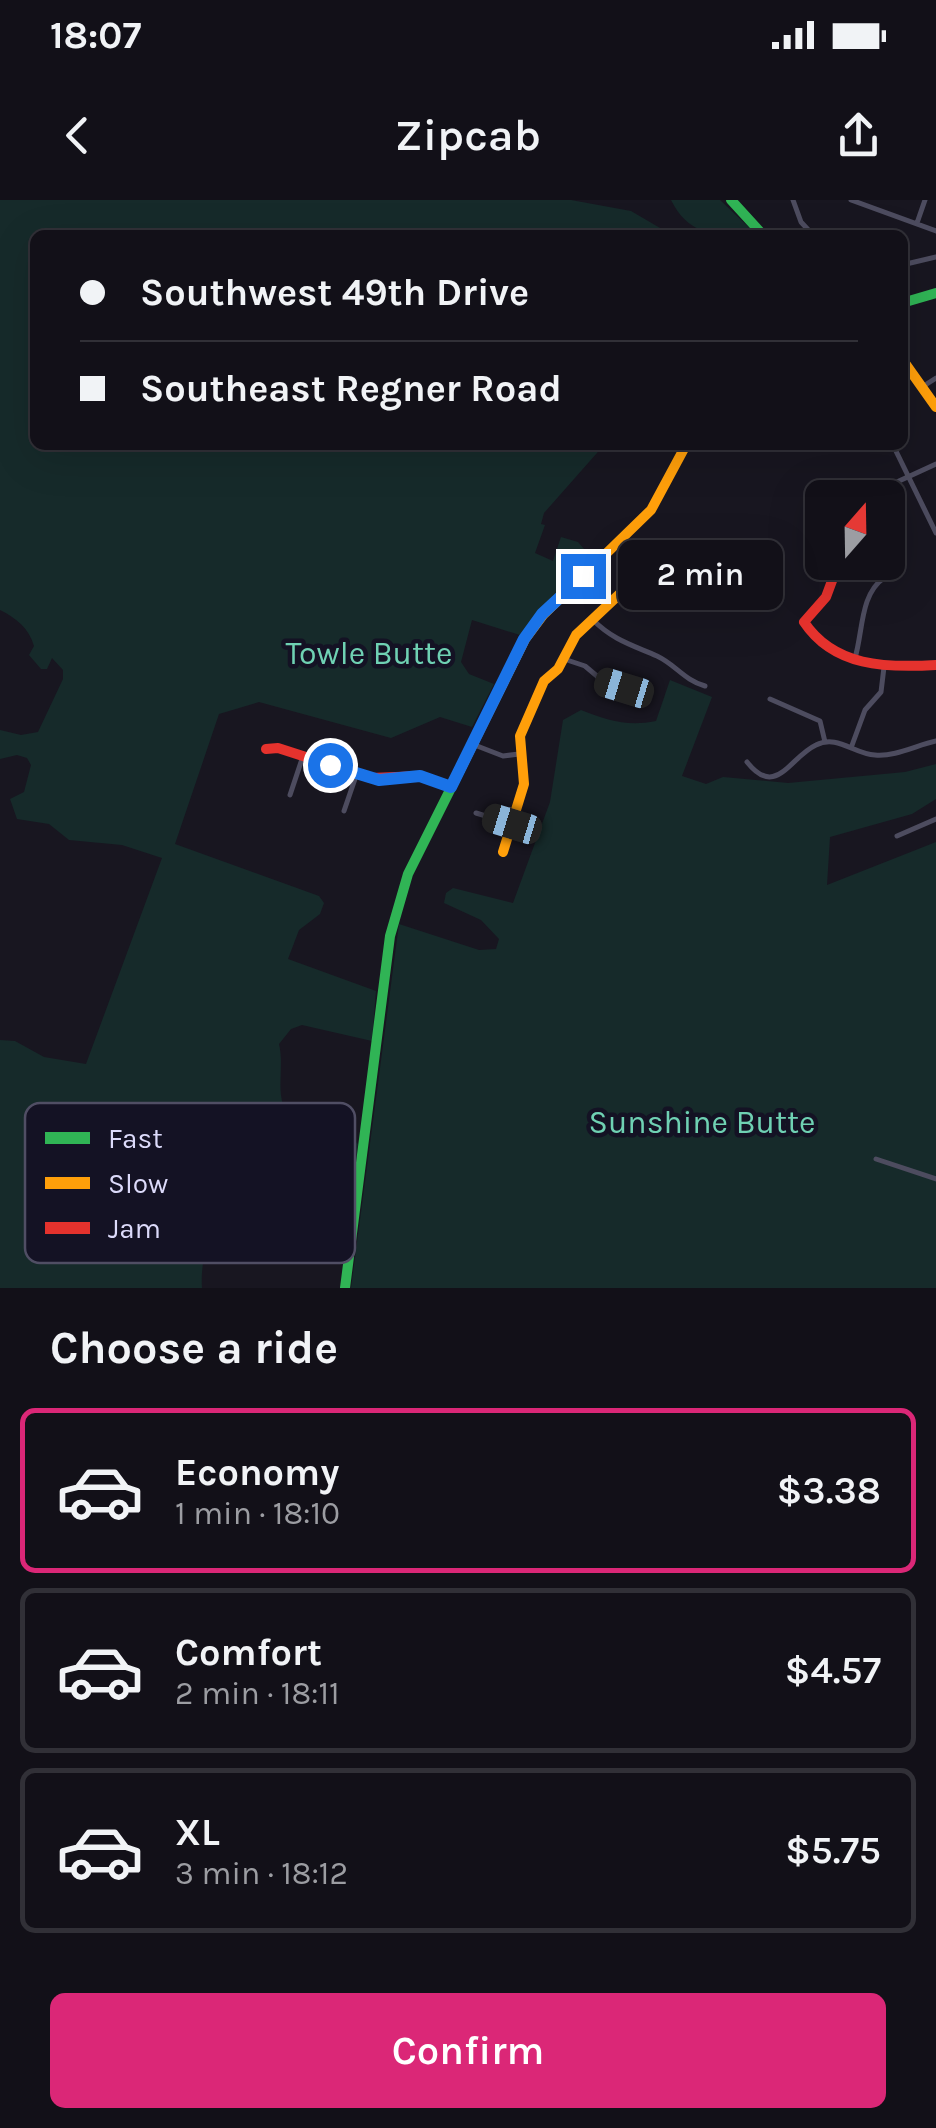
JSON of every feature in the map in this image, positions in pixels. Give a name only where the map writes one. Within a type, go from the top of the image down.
[{"type":"main road","points":[[730,200],[758,230]]},
{"type":"main road","points":[[908,300],[936,293]]},
{"type":"main road","points":[[908,367],[936,407]]},
{"type":"main road","points":[[355,1211],[393,920],[408,874],[530,631],[651,510],[683,450]]},
{"type":"main road","points":[[504,852],[524,784],[519,754],[524,720],[538,689],[564,659],[576,636],[675,544],[707,547]]},
{"type":"main road","points":[[832,580],[826,597],[804,622],[824,646],[884,668],[936,665]]},
{"type":"main road","points":[[266,749],[278,748],[379,780],[420,776],[451,787]]},
{"type":"main road","points":[[345,1288],[348,1263]]},
{"type":"street","points":[[793,200],[800,222],[808,230]]},
{"type":"street","points":[[850,200],[936,230]]},
{"type":"street","points":[[916,224],[925,200]]},
{"type":"street","points":[[908,264],[936,257]]},
{"type":"street","points":[[922,387],[936,378]]},
{"type":"street","points":[[896,450],[936,533]]},
{"type":"street","points":[[905,480],[936,464]]},
{"type":"street","points":[[583,576],[610,603]]},
{"type":"street","points":[[855,658],[868,597],[881,580]]},
{"type":"street","points":[[593,620],[614,640],[658,656],[682,678],[705,686]]},
{"type":"street","points":[[564,659],[585,666],[604,682],[630,693]]},
{"type":"street","points":[[851,748],[865,710],[881,692],[884,668]]},
{"type":"street","points":[[770,699],[820,721],[825,742]]},
{"type":"street","points":[[747,762],[760,776],[778,775],[814,745],[825,742],[885,754],[936,741]]},
{"type":"street","points":[[472,744],[503,756],[519,754]]},
{"type":"street","points":[[290,795],[303,756]]},
{"type":"street","points":[[344,812],[357,773]]},
{"type":"street","points":[[476,813],[512,824]]},
{"type":"street","points":[[897,836],[936,819]]},
{"type":"street","points":[[876,1159],[936,1179]]},
{"type":"green space","name":"Towle Butte","points":[[0,200],[571,200],[631,211],[663,230],[30,230],[30,450],[600,450],[544,513],[541,524],[545,525],[535,553],[553,561],[561,537],[578,542],[591,557],[520,635],[472,620],[461,662],[469,674],[494,684],[472,727],[440,717],[391,738],[259,702],[219,714],[175,844],[319,896],[324,903],[320,914],[299,930],[288,959],[376,991],[372,1041],[302,1025],[291,1029],[279,1044],[283,1103],[25,1103],[25,1263],[204,1263],[202,1288],[0,1288],[0,1040],[15,1041],[44,1057],[86,1064],[162,858],[122,845],[69,840],[49,824],[17,819],[10,799],[24,792],[31,765],[27,758],[17,755],[0,759],[0,730],[21,735],[38,732],[63,679],[63,670],[52,658],[47,669],[41,669],[29,655],[34,646],[29,634],[0,610]]},
{"type":"green space","points":[[671,200],[720,200],[752,230],[701,230]]},
{"type":"green space","name":"Sunshine Butte","points":[[670,680],[712,697],[682,776],[706,784],[723,777],[788,783],[905,772],[936,764],[936,799],[912,814],[830,837],[827,885],[936,842],[936,1288],[351,1288],[399,924],[479,950],[496,949],[499,939],[481,920],[444,903],[446,893],[453,888],[513,903],[550,802],[563,720],[581,710],[617,722],[656,721]]},
{"type":"traffic: fast","points":[[731,200],[758,230]]},
{"type":"traffic: fast","points":[[908,301],[936,293]]},
{"type":"traffic: fast","points":[[355,1210],[390,936],[408,874],[460,770]]},
{"type":"traffic: fast","points":[[345,1288],[348,1263]]},
{"type":"traffic: slow","points":[[908,367],[936,407]]},
{"type":"traffic: slow","points":[[460,770],[525,639],[543,615],[651,510],[683,450]]},
{"type":"traffic: slow","points":[[503,852],[524,784],[520,736],[544,681],[558,669],[576,635],[659,557],[675,546],[707,547]]},
{"type":"traffic: jam","points":[[832,580],[826,597],[804,622],[816,637],[862,662],[936,665]]},
{"type":"traffic: jam","points":[[266,749],[278,748],[371,778],[420,776],[451,787]]},
{"type":"route","points":[[330,765],[379,780],[420,776],[451,787],[524,639],[542,614],[583,576]]}]
